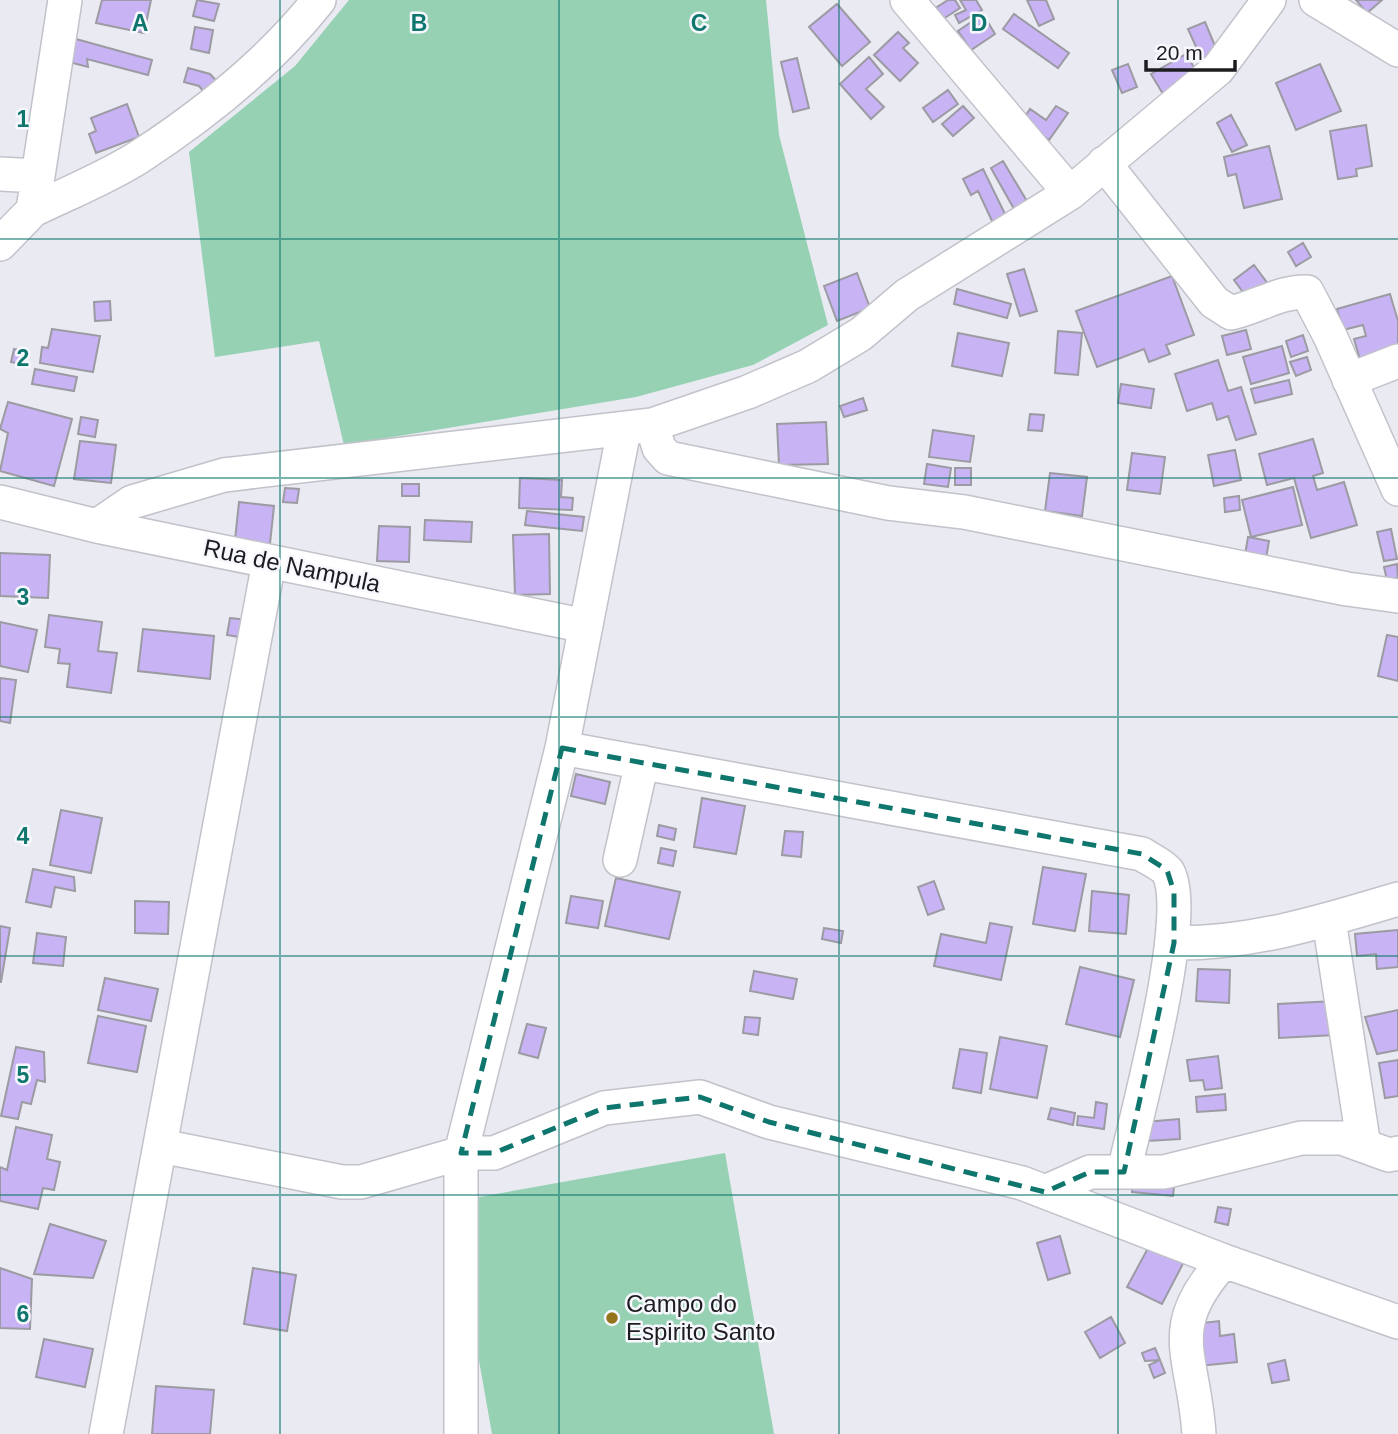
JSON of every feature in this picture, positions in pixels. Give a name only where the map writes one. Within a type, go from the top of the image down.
[{"type":"street","points":[[33,211],[65,0]]},
{"type":"street","points":[[0,244],[33,211],[137,158],[225,95],[293,33],[319,0]]},
{"type":"street","points":[[907,0],[1070,193]]},
{"type":"street","points":[[97,526],[132,502],[224,474],[638,427],[748,392],[808,366],[861,334],[907,295],[1070,193],[1218,69],[1269,0]]},
{"type":"street","points":[[1316,0],[1398,50]]},
{"type":"street","points":[[1104,163],[1214,302],[1231,313],[1257,307],[1291,291],[1307,292],[1398,489]]},
{"type":"street","points":[[0,174],[38,176]]},
{"type":"street","points":[[1349,380],[1398,361]]},
{"type":"street","points":[[638,427],[668,458],[888,503],[964,512],[1347,589],[1398,596]]},
{"type":"street","points":[[461,1434],[461,1153],[562,748],[586,626],[638,427]]},
{"type":"street","name":"Rua de Nampula","points":[[0,502],[97,526],[586,626]]},
{"type":"street","points":[[106,1434],[269,562]]},
{"type":"street","points":[[562,748],[1142,854],[1167,870],[1174,892],[1174,943],[1124,1172]]},
{"type":"street","points":[[620,860],[642,762]]},
{"type":"street","points":[[1174,943],[1220,943],[1329,920],[1398,899]]},
{"type":"street","points":[[1329,920],[1364,1146]]},
{"type":"street","points":[[161,1146],[361,1182],[461,1153],[494,1153],[604,1108],[700,1097],[769,1122],[1022,1183],[1224,1261],[1398,1322]]},
{"type":"street","points":[[1045,1192],[1090,1172],[1164,1172],[1301,1138],[1342,1138],[1389,1155],[1398,1153]]},
{"type":"street","points":[[1199,1434],[1185,1335],[1189,1312],[1201,1286],[1224,1261]]},
{"type":"highlighted area","points":[[562,748],[1142,854],[1167,870],[1174,892],[1174,943],[1124,1172],[1090,1172],[1045,1192],[769,1122],[700,1097],[604,1108],[494,1153],[461,1153]]},
{"type":"green space","points":[[349,0],[766,0],[779,135],[828,325],[753,365],[636,397],[344,445],[319,341],[215,357],[189,152],[295,66]]},
{"type":"green space","name":"Campo do Espirito Santo","points":[[725,1153],[774,1434],[492,1434],[451,1202]]},
{"type":"building","points":[[102,0],[151,0],[144,33],[96,23]]},
{"type":"building","points":[[197,0],[219,4],[214,21],[193,16]]},
{"type":"building","points":[[948,0],[955,0],[960,8],[934,25],[926,14]]},
{"type":"building","points":[[960,0],[976,0],[982,10],[959,23],[955,15],[966,10]]},
{"type":"building","points":[[1027,0],[1046,0],[1054,19],[1039,26]]},
{"type":"building","points":[[1356,0],[1382,0],[1367,13]]},
{"type":"building","points":[[837,4],[870,42],[842,66],[809,27]]},
{"type":"building","points":[[983,14],[995,34],[971,50],[958,31]]},
{"type":"building","points":[[1014,14],[1069,53],[1058,68],[1003,29]]},
{"type":"building","points":[[1205,22],[1218,53],[1202,60],[1188,29]]},
{"type":"building","points":[[195,27],[213,30],[209,53],[191,49]]},
{"type":"building","points":[[898,32],[909,43],[903,48],[918,63],[900,81],[874,55]]},
{"type":"building","points":[[76,39],[152,60],[148,75],[87,59],[88,67],[69,62]]},
{"type":"building","points":[[1186,54],[1201,79],[1166,99],[1151,74]]},
{"type":"building","points":[[869,57],[883,74],[866,89],[884,107],[871,119],[840,84]]},
{"type":"building","points":[[797,58],[809,108],[793,112],[781,62]]},
{"type":"building","points":[[1128,64],[1137,87],[1122,93],[1112,70]]},
{"type":"building","points":[[1320,64],[1341,111],[1296,130],[1276,83]]},
{"type":"building","points":[[188,68],[210,74],[222,87],[209,98],[199,86],[184,82]]},
{"type":"building","points":[[948,90],[958,104],[933,122],[923,108]]},
{"type":"building","points":[[127,104],[139,137],[96,153],[89,134],[96,131],[91,118]]},
{"type":"building","points":[[963,106],[974,118],[953,136],[942,124]]},
{"type":"building","points":[[1056,106],[1068,113],[1049,140],[1022,121],[1030,109],[1046,120]]},
{"type":"building","points":[[1231,115],[1247,145],[1232,152],[1217,123]]},
{"type":"building","points":[[1366,125],[1372,166],[1356,169],[1357,176],[1338,179],[1330,131]]},
{"type":"building","points":[[1269,146],[1282,199],[1244,208],[1236,174],[1228,176],[1224,157]]},
{"type":"building","points":[[1003,161],[1031,208],[1018,216],[991,168]]},
{"type":"building","points":[[983,169],[1006,216],[993,223],[978,191],[971,195],[963,179]]},
{"type":"building","points":[[1303,243],[1311,257],[1296,266],[1288,252]]},
{"type":"building","points":[[1254,265],[1274,292],[1254,307],[1234,280]]},
{"type":"building","points":[[1024,269],[1037,311],[1020,316],[1007,274]]},
{"type":"building","points":[[857,273],[870,308],[837,321],[824,286]]},
{"type":"building","points":[[1172,276],[1194,335],[1166,345],[1170,354],[1149,362],[1144,349],[1097,367],[1076,311]]},
{"type":"building","points":[[957,289],[1011,304],[1007,318],[954,304]]},
{"type":"building","points":[[1390,294],[1398,321],[1398,353],[1361,363],[1354,339],[1366,336],[1363,325],[1343,330],[1337,309]]},
{"type":"building","points":[[110,301],[111,320],[95,321],[94,302]]},
{"type":"building","points":[[52,329],[100,336],[93,372],[40,363],[42,347],[48,348]]},
{"type":"building","points":[[1246,330],[1251,349],[1227,355],[1222,336]]},
{"type":"building","points":[[1058,331],[1082,333],[1078,375],[1055,373]]},
{"type":"building","points":[[958,333],[1009,343],[1002,376],[952,366]]},
{"type":"building","points":[[1303,335],[1308,351],[1291,357],[1286,341]]},
{"type":"building","points":[[1282,346],[1289,373],[1251,384],[1243,357]]},
{"type":"building","points":[[14,349],[28,352],[25,365],[11,362]]},
{"type":"building","points":[[1307,357],[1311,370],[1296,376],[1290,362]]},
{"type":"building","points":[[1218,360],[1228,391],[1241,387],[1256,434],[1236,440],[1228,416],[1217,420],[1212,403],[1187,411],[1175,374]]},
{"type":"building","points":[[35,369],[77,377],[74,391],[32,384]]},
{"type":"building","points":[[1289,380],[1292,394],[1255,403],[1251,389]]},
{"type":"building","points":[[1121,384],[1154,389],[1151,408],[1118,403]]},
{"type":"building","points":[[863,398],[867,410],[844,417],[840,406]]},
{"type":"building","points":[[8,402],[72,419],[54,486],[0,471],[8,433],[0,429]]},
{"type":"building","points":[[1030,414],[1044,415],[1042,431],[1028,430]]},
{"type":"building","points":[[81,417],[98,420],[95,437],[78,434]]},
{"type":"building","points":[[826,422],[828,464],[779,465],[777,424]]},
{"type":"building","points":[[933,430],[974,436],[970,462],[929,457]]},
{"type":"building","points":[[1313,439],[1323,473],[1313,476],[1317,490],[1344,482],[1357,525],[1311,538],[1294,478],[1267,485],[1259,454]]},
{"type":"building","points":[[80,441],[116,445],[111,483],[74,479]]},
{"type":"building","points":[[1235,450],[1241,480],[1214,486],[1208,455]]},
{"type":"building","points":[[1132,453],[1165,457],[1160,494],[1127,490]]},
{"type":"building","points":[[927,464],[951,468],[948,487],[924,484]]},
{"type":"building","points":[[955,468],[971,468],[971,485],[955,485]]},
{"type":"building","points":[[1050,473],[1087,477],[1082,516],[1045,511]]},
{"type":"building","points":[[520,478],[562,480],[561,497],[573,498],[572,510],[519,508]]},
{"type":"building","points":[[402,484],[419,484],[419,496],[402,496]]},
{"type":"building","points":[[1293,487],[1302,525],[1251,537],[1242,500]]},
{"type":"building","points":[[285,488],[299,489],[297,503],[283,502]]},
{"type":"building","points":[[1239,496],[1240,510],[1225,512],[1224,498]]},
{"type":"building","points":[[239,502],[274,506],[269,553],[234,549]]},
{"type":"building","points":[[527,511],[584,517],[582,531],[525,525]]},
{"type":"building","points":[[425,520],[472,522],[471,542],[424,540]]},
{"type":"building","points":[[379,526],[410,527],[409,562],[377,561]]},
{"type":"building","points":[[1391,529],[1397,559],[1384,561],[1377,532]]},
{"type":"building","points":[[549,534],[550,594],[515,595],[513,535]]},
{"type":"building","points":[[1248,537],[1269,541],[1265,564],[1244,561]]},
{"type":"building","points":[[0,553],[50,555],[48,598],[0,596]]},
{"type":"building","points":[[1397,564],[1398,578],[1387,580],[1384,567]]},
{"type":"building","points":[[49,615],[102,622],[98,651],[117,653],[111,693],[67,687],[70,664],[58,663],[60,649],[45,647]]},
{"type":"building","points":[[230,618],[248,620],[245,638],[227,635]]},
{"type":"building","points":[[0,622],[37,630],[28,672],[0,666]]},
{"type":"building","points":[[143,629],[214,636],[210,679],[138,671]]},
{"type":"building","points":[[1387,635],[1398,637],[1398,681],[1378,676]]},
{"type":"building","points":[[0,678],[16,680],[10,723],[0,721]]},
{"type":"building","points":[[576,774],[610,782],[605,804],[571,796]]},
{"type":"building","points":[[702,798],[745,806],[736,854],[694,847]]},
{"type":"building","points":[[61,810],[102,818],[91,873],[50,865]]},
{"type":"building","points":[[659,825],[676,829],[674,840],[657,836]]},
{"type":"building","points":[[785,831],[803,832],[801,857],[782,855]]},
{"type":"building","points":[[661,848],[676,851],[673,866],[658,863]]},
{"type":"building","points":[[1043,867],[1086,874],[1075,931],[1033,924]]},
{"type":"building","points":[[33,869],[74,877],[75,891],[55,887],[51,907],[26,902]]},
{"type":"building","points":[[616,878],[680,892],[669,939],[605,926]]},
{"type":"building","points":[[934,881],[944,909],[928,915],[918,887]]},
{"type":"building","points":[[1092,891],[1129,895],[1126,934],[1089,931]]},
{"type":"building","points":[[571,896],[603,901],[598,928],[566,923]]},
{"type":"building","points":[[135,901],[169,902],[168,934],[135,933]]},
{"type":"building","points":[[990,923],[1012,927],[1001,980],[934,966],[941,934],[986,943]]},
{"type":"building","points":[[0,926],[10,928],[1,982],[0,982]]},
{"type":"building","points":[[824,928],[843,931],[841,943],[822,939]]},
{"type":"building","points":[[1398,930],[1398,967],[1377,969],[1376,954],[1357,956],[1355,934]]},
{"type":"building","points":[[37,933],[66,937],[63,966],[33,963]]},
{"type":"building","points":[[1080,967],[1134,980],[1120,1037],[1066,1024]]},
{"type":"building","points":[[1198,969],[1230,970],[1229,1003],[1196,1001]]},
{"type":"building","points":[[754,971],[797,979],[793,999],[750,991]]},
{"type":"building","points":[[105,978],[158,989],[151,1021],[98,1010]]},
{"type":"building","points":[[1334,1001],[1335,1035],[1279,1038],[1278,1004]]},
{"type":"building","points":[[1398,1010],[1398,1050],[1377,1054],[1365,1017]]},
{"type":"building","points":[[98,1016],[146,1026],[137,1072],[88,1063]]},
{"type":"building","points":[[745,1017],[760,1018],[758,1035],[743,1033]]},
{"type":"building","points":[[527,1024],[546,1028],[538,1058],[519,1053]]},
{"type":"building","points":[[1000,1037],[1047,1046],[1037,1098],[990,1089]]},
{"type":"building","points":[[16,1047],[44,1052],[45,1082],[37,1080],[31,1104],[22,1102],[18,1119],[1,1116]]},
{"type":"building","points":[[960,1049],[987,1053],[981,1093],[953,1088]]},
{"type":"building","points":[[1218,1056],[1222,1088],[1205,1090],[1203,1080],[1190,1081],[1187,1060]]},
{"type":"building","points":[[1398,1060],[1398,1096],[1385,1098],[1379,1063]]},
{"type":"building","points":[[1225,1094],[1226,1110],[1197,1112],[1196,1097]]},
{"type":"building","points":[[1096,1102],[1107,1104],[1104,1129],[1077,1125],[1078,1116],[1094,1118]]},
{"type":"building","points":[[1051,1108],[1075,1113],[1073,1125],[1048,1119]]},
{"type":"building","points":[[1179,1119],[1180,1139],[1147,1141],[1145,1122]]},
{"type":"building","points":[[16,1127],[52,1135],[47,1159],[60,1162],[54,1190],[43,1188],[38,1209],[0,1201],[0,1167],[7,1170]]},
{"type":"building","points":[[1133,1174],[1175,1178],[1173,1196],[1132,1192]]},
{"type":"building","points":[[1218,1207],[1231,1209],[1228,1225],[1215,1222]]},
{"type":"building","points":[[50,1224],[106,1241],[93,1278],[34,1274]]},
{"type":"building","points":[[1060,1236],[1070,1273],[1048,1280],[1037,1243]]},
{"type":"building","points":[[1154,1237],[1188,1254],[1162,1304],[1127,1287]]},
{"type":"building","points":[[0,1268],[32,1279],[30,1329],[0,1328]]},
{"type":"building","points":[[253,1268],[296,1275],[287,1331],[244,1324]]},
{"type":"building","points":[[1111,1317],[1125,1343],[1100,1358],[1085,1332]]},
{"type":"building","points":[[1219,1321],[1220,1336],[1234,1334],[1237,1362],[1199,1366],[1194,1324]]},
{"type":"building","points":[[44,1339],[93,1349],[85,1387],[36,1377]]},
{"type":"building","points":[[1155,1348],[1160,1360],[1145,1361],[1142,1353]]},
{"type":"building","points":[[1160,1360],[1165,1373],[1154,1378],[1149,1365]]},
{"type":"building","points":[[1285,1360],[1289,1380],[1272,1383],[1268,1364]]},
{"type":"building","points":[[156,1386],[214,1390],[210,1434],[152,1434]]},
{"type":"place","name":"Campo do Espirito Santo","points":[[612,1318]]}]
